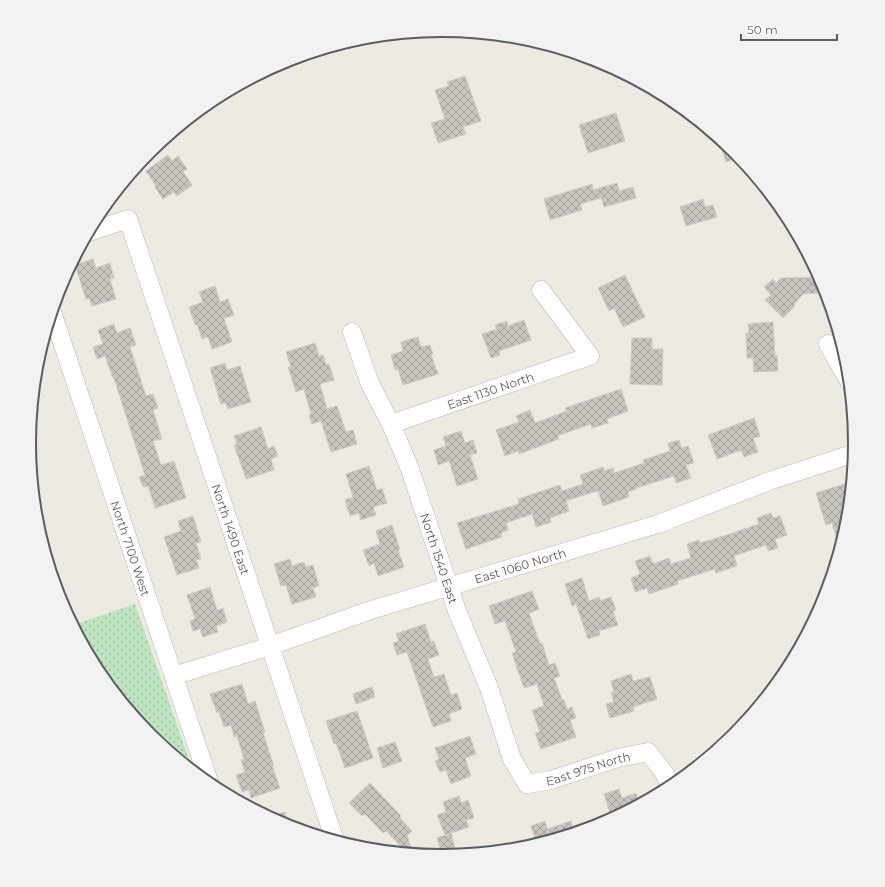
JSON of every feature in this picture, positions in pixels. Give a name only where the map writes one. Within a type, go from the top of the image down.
[{"type":"street","name":"North 1490 East","points":[[97,229],[128,219],[332,834]]},
{"type":"street","name":"East 1130 North","points":[[391,424],[590,356],[541,290]]},
{"type":"street","name":"North 7100 West","points":[[55,322],[206,774]]},
{"type":"street","name":"North 1540 East","points":[[352,332],[370,384],[391,424],[410,469],[448,587],[490,688],[512,759],[527,784]]},
{"type":"street","points":[[828,344],[842,369]]},
{"type":"street","name":"East 1060 North","points":[[184,673],[270,646],[371,610],[658,524],[772,480],[849,455]]},
{"type":"street","name":"East 975 North","points":[[527,784],[551,780],[618,758],[648,752],[665,774],[667,781]]},
{"type":"green space","points":[[135,604],[190,762],[155,731],[120,691],[90,647],[78,623]]},
{"type":"building","points":[[465,76],[481,121],[463,127],[466,134],[438,143],[431,123],[445,119],[435,90],[449,86],[447,82]]},
{"type":"building","points":[[616,113],[625,141],[588,153],[579,125]]},
{"type":"building","points":[[722,148],[733,159],[726,162]]},
{"type":"building","points":[[168,155],[172,161],[178,156],[187,169],[183,172],[192,185],[177,196],[174,192],[163,199],[146,171]]},
{"type":"building","points":[[617,183],[619,191],[633,187],[636,198],[604,207],[601,198],[580,204],[582,210],[550,220],[544,199],[592,184],[593,190]]},
{"type":"building","points":[[703,199],[705,207],[713,205],[717,217],[686,226],[680,207]]},
{"type":"building","points":[[93,259],[96,268],[110,263],[114,278],[110,279],[116,299],[92,306],[89,298],[86,299],[76,268],[78,264]]},
{"type":"building","points":[[625,275],[645,317],[623,327],[614,308],[609,311],[598,288]]},
{"type":"building","points":[[813,277],[820,293],[803,294],[794,304],[795,306],[783,318],[765,300],[771,295],[764,287],[773,279],[776,283],[781,278]]},
{"type":"building","points":[[215,286],[220,302],[228,299],[234,315],[224,318],[232,342],[212,349],[208,337],[202,339],[197,324],[195,325],[189,307],[203,302],[199,292]]},
{"type":"building","points":[[524,320],[531,340],[499,351],[500,355],[491,358],[482,334],[497,329],[495,325],[507,321],[508,326]]},
{"type":"building","points":[[773,322],[775,356],[777,355],[778,371],[754,372],[753,358],[747,358],[746,333],[749,333],[748,324]]},
{"type":"building","points":[[114,324],[117,333],[130,328],[136,345],[130,347],[146,396],[153,394],[158,408],[153,410],[162,439],[153,441],[161,465],[174,461],[186,498],[155,508],[148,486],[143,487],[139,477],[145,475],[114,378],[105,356],[97,359],[93,347],[103,344],[98,330]]},
{"type":"building","points":[[418,337],[421,347],[430,345],[433,354],[431,355],[438,374],[403,385],[398,369],[395,370],[391,355],[403,351],[401,342]]},
{"type":"building","points":[[632,338],[652,338],[652,349],[663,349],[662,385],[630,384]]},
{"type":"building","points":[[315,343],[319,356],[323,355],[326,365],[329,364],[334,380],[320,384],[327,409],[337,406],[346,432],[353,430],[357,444],[331,452],[321,421],[312,424],[309,415],[311,414],[304,389],[296,392],[288,367],[291,367],[286,352]]},
{"type":"building","points":[[225,363],[227,370],[240,366],[251,402],[228,409],[226,403],[221,404],[210,368]]},
{"type":"building","points":[[621,389],[628,411],[607,419],[608,423],[592,428],[591,424],[557,436],[559,439],[519,454],[518,451],[505,456],[496,430],[519,422],[516,416],[530,410],[535,423],[567,411],[565,408]]},
{"type":"building","points":[[754,418],[760,436],[753,438],[758,452],[744,457],[741,450],[717,459],[708,435]]},
{"type":"building","points":[[261,427],[268,449],[274,446],[278,456],[271,459],[274,470],[246,479],[234,445],[237,444],[234,436]]},
{"type":"building","points":[[461,431],[465,443],[473,440],[477,453],[470,455],[478,479],[457,486],[449,461],[438,465],[434,450],[446,446],[443,437]]},
{"type":"building","points":[[679,440],[681,448],[688,446],[694,463],[686,465],[691,478],[676,483],[674,476],[636,488],[628,492],[629,497],[603,506],[598,491],[587,494],[566,501],[569,511],[550,518],[551,522],[536,527],[532,514],[506,523],[508,530],[501,533],[502,537],[466,549],[457,523],[519,504],[518,499],[560,485],[562,491],[583,484],[580,475],[603,467],[604,471],[613,468],[614,473],[644,463],[643,460],[670,451],[668,443]]},
{"type":"building","points":[[369,466],[377,490],[382,488],[387,503],[373,507],[376,515],[361,520],[359,513],[350,516],[345,500],[353,497],[346,474]]},
{"type":"building","points":[[847,483],[846,497],[837,540],[832,523],[826,525],[816,493]]},
{"type":"building","points":[[771,513],[773,518],[780,516],[787,535],[775,539],[778,548],[768,551],[766,545],[734,556],[737,566],[716,573],[715,569],[677,581],[678,584],[649,594],[647,588],[635,592],[631,578],[640,574],[635,561],[650,556],[653,564],[669,558],[671,564],[691,558],[687,544],[699,540],[700,543],[759,524],[757,518]]},
{"type":"building","points":[[193,516],[201,542],[196,543],[201,559],[196,560],[199,568],[177,575],[164,537],[181,531],[178,521]]},
{"type":"building","points":[[392,525],[404,567],[378,576],[374,563],[369,566],[363,550],[380,544],[376,531]]},
{"type":"building","points":[[290,559],[292,566],[304,562],[306,567],[313,565],[319,586],[313,588],[316,597],[292,604],[286,585],[281,586],[274,564]]},
{"type":"building","points":[[582,578],[589,601],[599,597],[600,601],[611,597],[616,610],[613,611],[618,625],[599,631],[600,635],[588,639],[576,604],[572,606],[565,584]]},
{"type":"building","points":[[210,587],[217,610],[223,608],[227,622],[216,626],[218,632],[203,637],[200,629],[193,631],[190,621],[195,619],[187,595]]},
{"type":"building","points":[[532,591],[539,609],[529,613],[540,644],[542,643],[549,665],[555,663],[560,676],[554,678],[562,700],[564,700],[567,709],[572,707],[576,718],[570,720],[576,737],[541,749],[535,733],[540,732],[532,710],[544,706],[537,684],[524,688],[512,653],[516,652],[505,621],[495,624],[489,606]]},
{"type":"building","points":[[425,624],[431,642],[434,641],[439,655],[428,659],[434,677],[444,674],[451,695],[457,693],[462,709],[449,714],[451,721],[433,727],[407,652],[397,655],[393,643],[399,641],[396,634]]},
{"type":"building","points":[[631,674],[633,681],[650,677],[657,699],[633,707],[634,711],[610,718],[606,704],[614,702],[611,693],[614,692],[611,681]]},
{"type":"building","points":[[242,684],[248,704],[255,701],[265,732],[263,733],[274,766],[272,766],[280,788],[251,798],[249,790],[242,792],[236,775],[245,772],[241,760],[244,759],[237,736],[234,737],[231,725],[224,727],[219,712],[217,713],[210,694]]},
{"type":"building","points":[[372,687],[375,697],[356,704],[353,694]]},
{"type":"building","points":[[357,711],[373,758],[345,768],[336,743],[334,744],[326,721]]},
{"type":"building","points":[[470,736],[476,754],[465,758],[471,776],[451,784],[446,770],[440,772],[435,761],[439,759],[435,748]]},
{"type":"building","points":[[395,742],[402,761],[383,768],[377,748]]},
{"type":"building","points":[[370,783],[401,816],[400,818],[412,831],[407,835],[411,849],[402,848],[386,831],[383,833],[365,814],[362,816],[349,803]]},
{"type":"building","points":[[619,789],[622,798],[636,793],[638,800],[610,813],[604,794]]},
{"type":"building","points":[[459,796],[461,803],[468,800],[474,818],[466,820],[469,827],[445,835],[437,815],[446,812],[443,802]]},
{"type":"building","points":[[285,812],[287,819],[277,814]]},
{"type":"building","points":[[545,821],[547,829],[571,821],[573,828],[535,839],[531,826]]},
{"type":"building","points":[[451,833],[455,848],[440,850],[437,838]]}]
